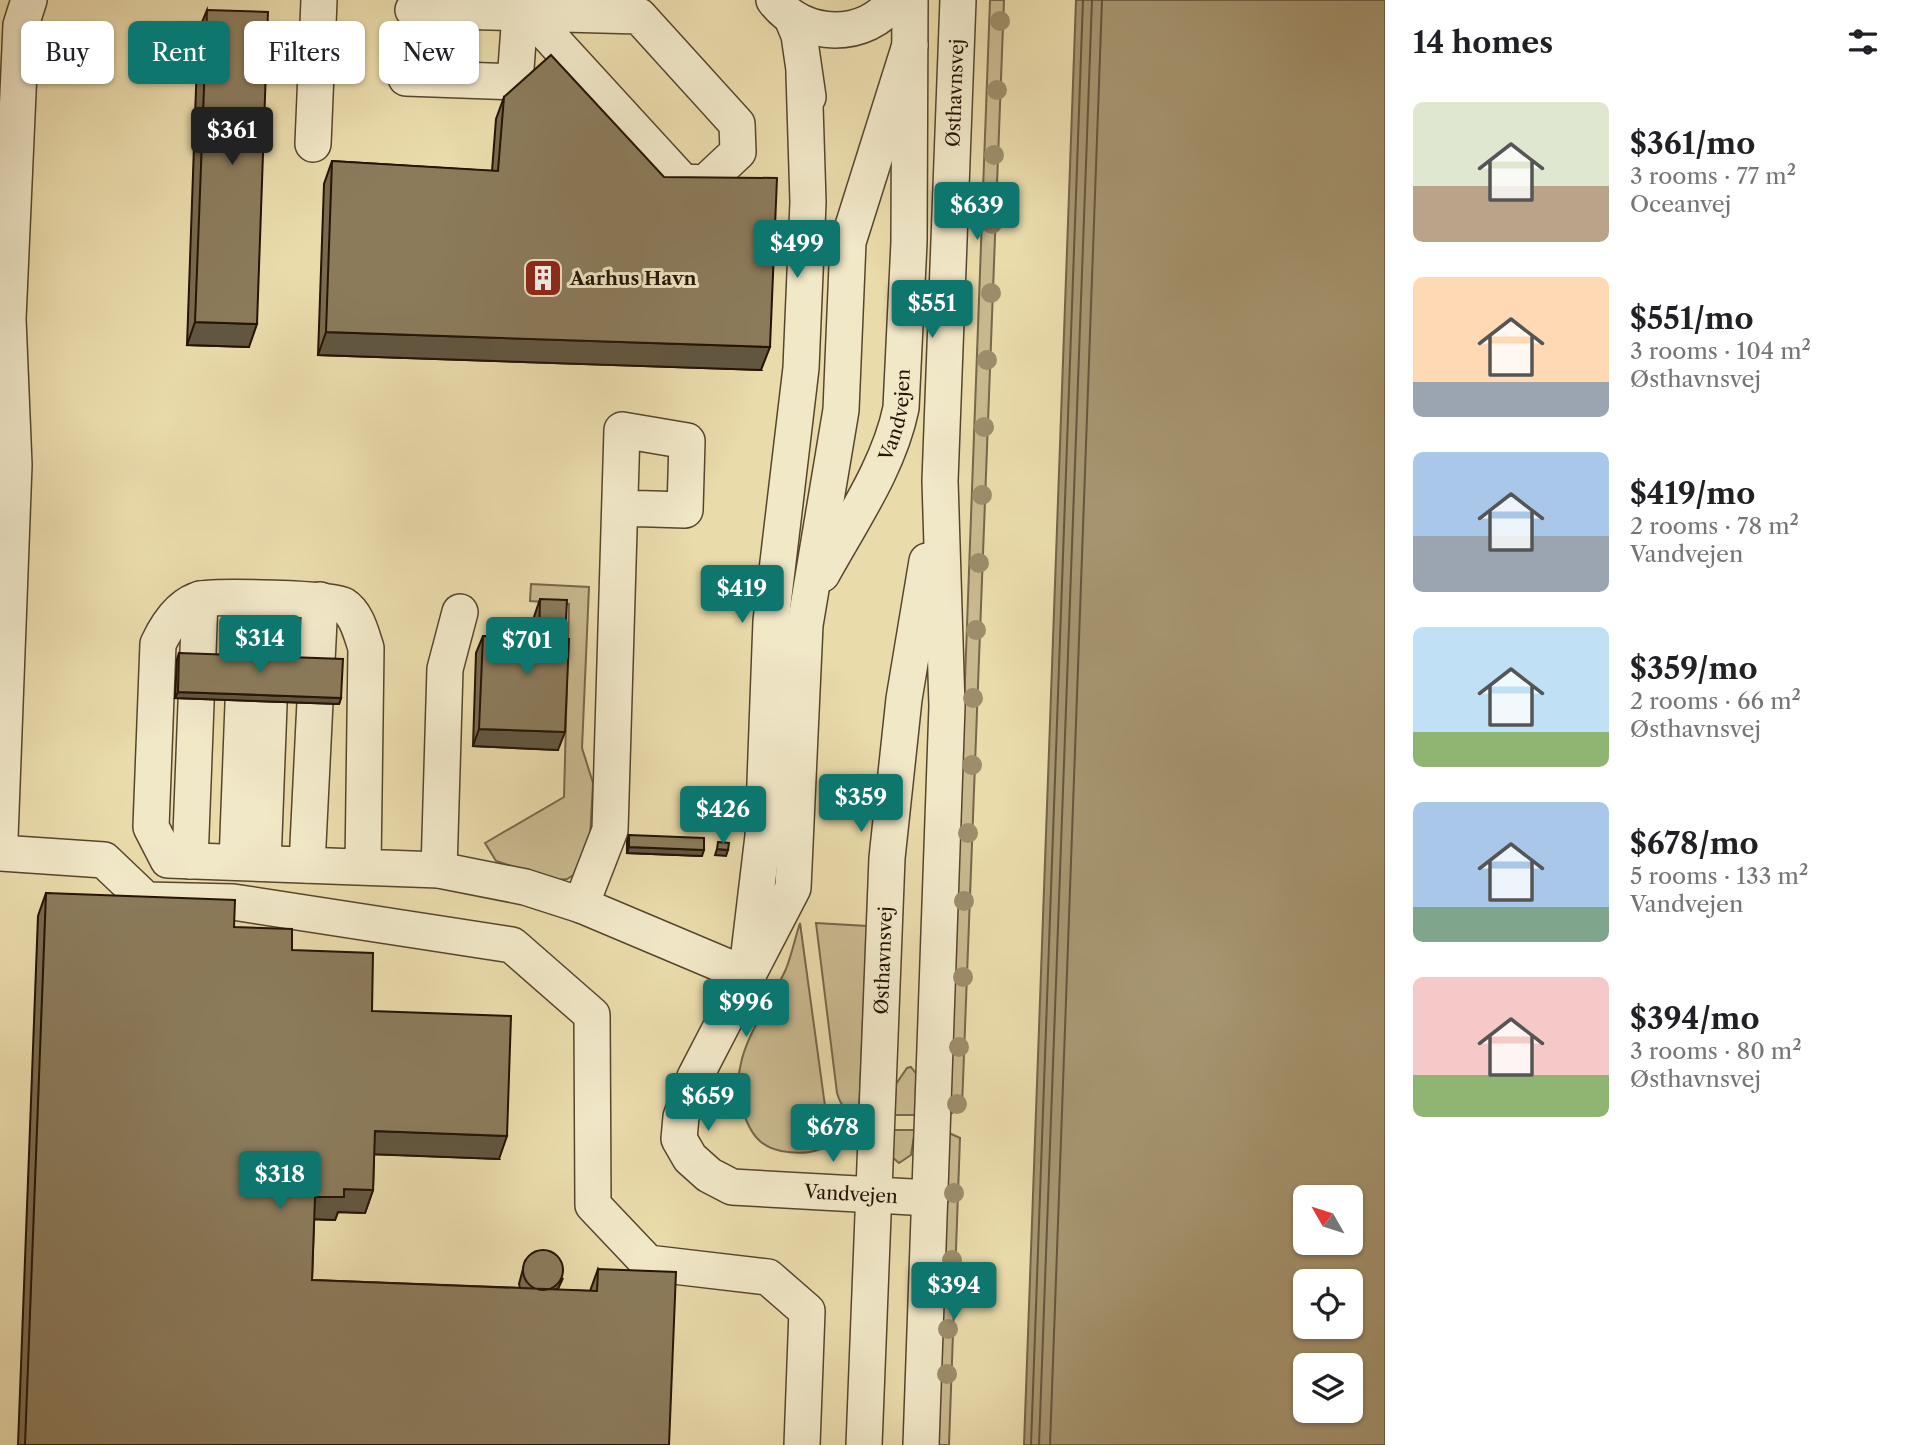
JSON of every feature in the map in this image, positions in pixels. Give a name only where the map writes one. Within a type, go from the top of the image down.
[{"type":"street","points":[[313,144],[319,0]]},
{"type":"street","points":[[783,9],[816,29],[842,31],[867,24],[895,0]]},
{"type":"street","name":"Vandvejen","points":[[809,598],[884,459],[896,433],[901,408],[909,242],[910,0]]},
{"type":"street","name":"Østhavnsvej","points":[[921,1445],[947,706],[940,481],[958,0]]},
{"type":"street","points":[[0,838],[14,465],[8,319],[22,8]]},
{"type":"street","points":[[413,10],[523,9],[639,16],[737,124],[738,152],[705,183],[683,182],[523,9]]},
{"type":"street","points":[[479,81],[514,82],[523,9]]},
{"type":"street","name":"Vandvejen","points":[[747,975],[763,836],[771,621],[801,368],[808,202],[804,74],[799,35],[783,9]]},
{"type":"street","name":"Vandvejen","points":[[910,45],[848,242],[841,410],[809,598],[793,888],[687,1097],[679,1139],[690,1158],[709,1175],[732,1186],[930,1198]]},
{"type":"street","name":"Østhavnsvej","points":[[864,1445],[887,858],[904,699],[940,481]]},
{"type":"street","points":[[581,905],[610,830],[620,508]]},
{"type":"street","points":[[363,867],[366,648],[357,622],[342,605],[261,599],[183,609],[166,628],[158,644],[151,827],[168,860],[439,870],[525,887],[581,905],[747,975]]},
{"type":"street","points":[[250,863],[261,599]]},
{"type":"street","points":[[250,863],[261,599]]},
{"type":"street","points":[[250,863],[261,599]]},
{"type":"street","points":[[439,870],[445,669],[460,612]]},
{"type":"street","points":[[0,853],[104,860],[146,900],[233,902],[512,945],[592,1015],[593,1205],[648,1263],[768,1277],[807,1311],[802,1445]]},
{"type":"shaded area","points":[[990,0],[1004,0],[962,1107],[949,1115]]},
{"type":"shaded area","points":[[531,584],[589,587],[582,748],[593,783],[590,837],[575,874],[567,879],[556,880],[496,861],[485,843],[564,797],[569,604],[530,601]]},
{"type":"shaded area","points":[[800,923],[825,1106],[835,1119],[853,1128],[829,1146],[811,1152],[792,1153],[764,1144],[753,1133],[740,1101],[738,1080],[748,1042],[786,969]]},
{"type":"shaded area","points":[[816,923],[867,926],[859,1113],[844,1107],[837,1093]]},
{"type":"shaded area","points":[[911,1067],[918,1076],[916,1115],[894,1115],[896,1084],[907,1068]]},
{"type":"shaded area","points":[[892,1130],[915,1130],[911,1155],[899,1163],[891,1156]]},
{"type":"shaded area","points":[[947,1132],[960,1138],[949,1445],[937,1445]]},
{"type":"water","points":[[1076,0],[1385,0],[1385,1445],[1024,1445]]},
{"type":"building","points":[[207,10],[268,12],[268,21],[244,21],[244,84],[265,84],[257,324],[195,322],[204,84],[230,84],[230,21],[207,21]]},
{"type":"building","name":"Aarhus Havn","points":[[551,55],[664,177],[777,178],[770,347],[326,332],[332,161],[498,171],[504,97]]},
{"type":"building","points":[[540,599],[567,600],[565,639],[569,639],[565,732],[479,729],[483,636],[539,638]]},
{"type":"building","points":[[179,653],[343,659],[341,698],[178,692]]},
{"type":"building","points":[[629,835],[704,838],[704,850],[629,847]]},
{"type":"building","points":[[718,842],[729,843],[728,850],[717,849]]},
{"type":"building","points":[[46,893],[235,900],[234,927],[292,929],[292,950],[373,953],[372,1011],[511,1016],[507,1136],[375,1131],[373,1190],[344,1189],[344,1197],[315,1197],[312,1280],[597,1291],[598,1269],[676,1272],[669,1445],[25,1445]]},
{"type":"building","points":[[543,1250],[551,1251],[557,1256],[562,1262],[562,1278],[557,1284],[551,1289],[543,1290],[535,1289],[529,1284],[524,1278],[523,1270],[524,1262],[529,1256],[535,1251]]},
{"type":"place","name":"Aarhus Havn","points":[[543,278]]}]
